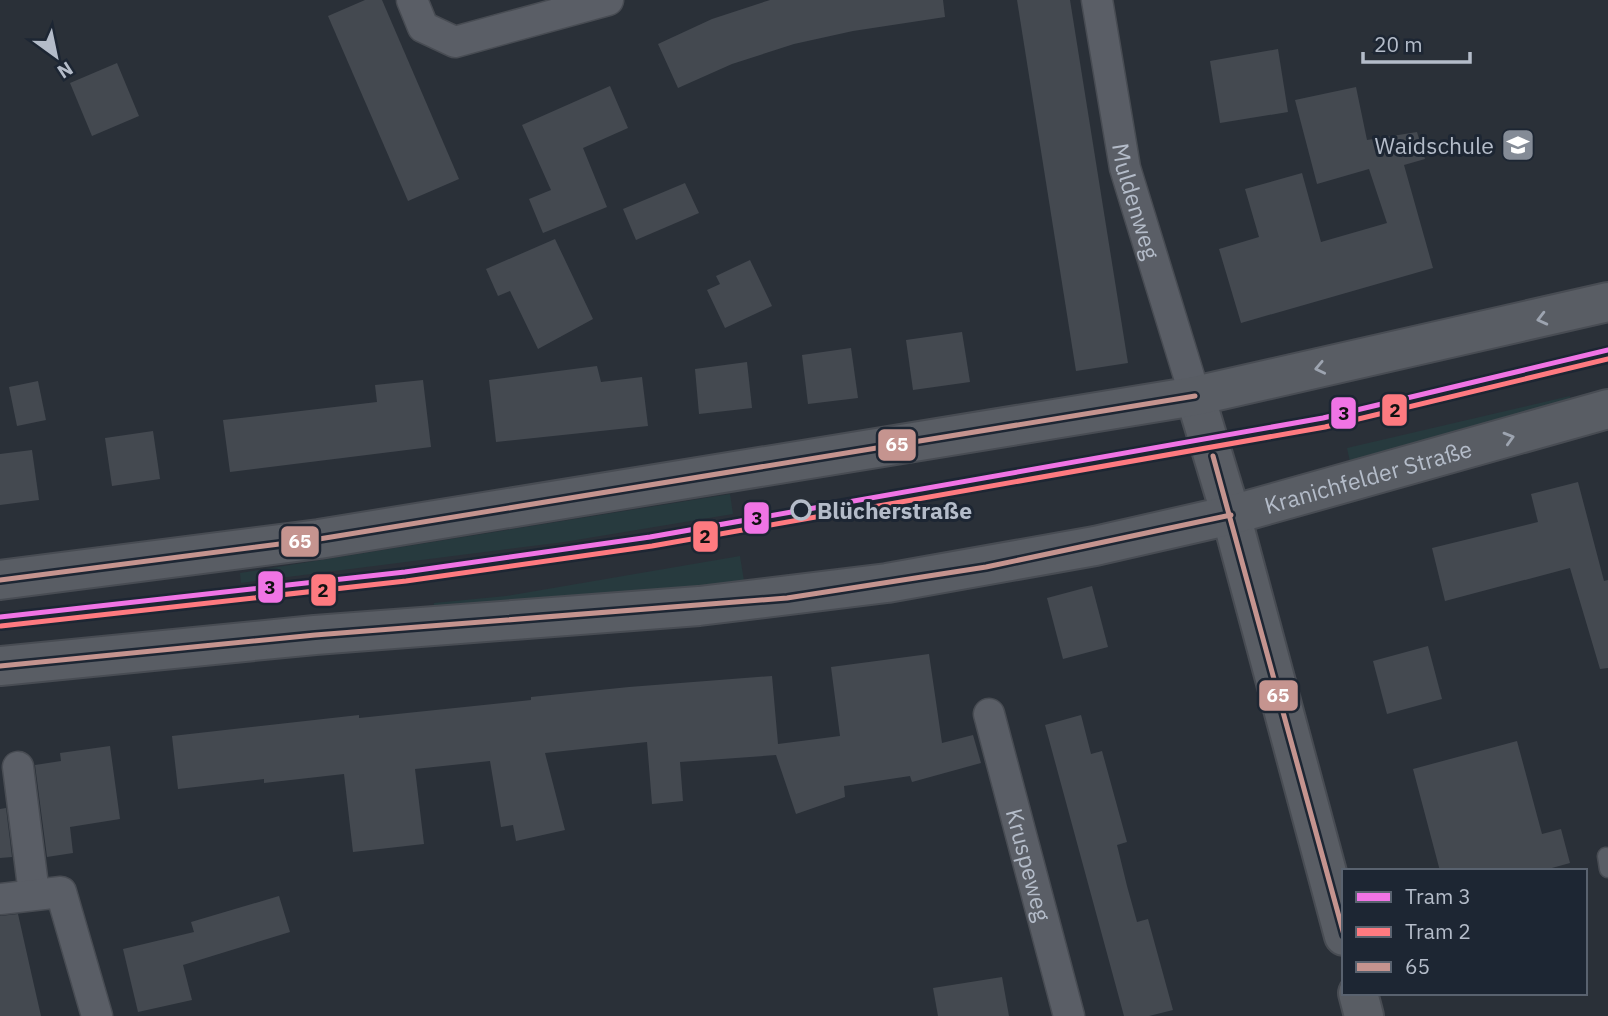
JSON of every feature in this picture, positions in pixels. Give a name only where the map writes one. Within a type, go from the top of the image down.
[{"type":"main road","points":[[0,580],[319,539],[1195,396],[1608,302]]},
{"type":"main road","points":[[1195,396],[1231,515],[1342,929]]},
{"type":"main road","name":"Kranichfelder Straße","points":[[0,666],[315,635],[787,598],[986,567],[1231,515],[1608,409]]},
{"type":"main road","points":[[1359,995],[1364,1016]]},
{"type":"street","points":[[412,0],[424,27],[455,42],[608,0]]},
{"type":"street","name":"Muldenweg","points":[[1097,0],[1125,168],[1195,396]]},
{"type":"street","name":"Kruspeweg","points":[[989,714],[1069,1016]]},
{"type":"street","points":[[18,767],[34,894]]},
{"type":"street","points":[[0,899],[61,891],[97,1016]]},
{"type":"green space","points":[[1570,396],[1571,403],[1351,467],[1347,448]]},
{"type":"green space","points":[[730,494],[733,514],[564,542],[241,583],[240,573]]},
{"type":"green space","points":[[740,556],[744,581],[572,599],[433,609],[434,603],[506,596]]},
{"type":"building","points":[[365,0],[382,0],[459,179],[408,201],[328,16]]},
{"type":"building","points":[[770,0],[943,0],[945,17],[853,31],[794,44],[732,64],[678,88],[658,44],[712,19]]},
{"type":"building","points":[[1017,0],[1070,0],[1128,363],[1076,371]]},
{"type":"building","points":[[1278,49],[1288,112],[1220,123],[1210,61]]},
{"type":"building","points":[[117,63],[139,116],[92,136],[70,83]]},
{"type":"building","points":[[610,86],[628,128],[583,148],[607,207],[543,233],[529,199],[551,190],[522,125]]},
{"type":"building","points":[[1356,87],[1367,140],[1417,132],[1425,159],[1404,165],[1433,268],[1241,323],[1219,249],[1259,237],[1245,189],[1302,173],[1321,242],[1387,223],[1369,169],[1317,184],[1295,100]]},
{"type":"building","points":[[685,183],[699,213],[636,240],[623,209]]},
{"type":"building","points":[[555,239],[593,319],[538,349],[510,291],[498,296],[486,269]]},
{"type":"building","points":[[750,260],[772,306],[725,328],[707,290],[720,284],[716,276]]},
{"type":"building","points":[[962,332],[970,382],[913,390],[906,340]]},
{"type":"building","points":[[851,348],[858,398],[808,404],[802,355]]},
{"type":"building","points":[[747,362],[752,408],[699,414],[695,369]]},
{"type":"building","points":[[597,366],[601,382],[642,377],[648,426],[496,442],[489,380]]},
{"type":"building","points":[[423,380],[431,447],[230,472],[223,420],[377,402],[375,385]]},
{"type":"building","points":[[38,381],[46,420],[17,426],[9,387]]},
{"type":"building","points":[[153,431],[160,479],[112,486],[105,438]]},
{"type":"building","points":[[32,450],[39,500],[0,505],[0,454]]},
{"type":"building","points":[[1578,482],[1604,581],[1608,580],[1608,668],[1600,669],[1570,568],[1445,601],[1432,548],[1538,522],[1531,494]]},
{"type":"building","points":[[1092,586],[1108,647],[1063,659],[1047,598]]},
{"type":"building","points":[[1428,646],[1442,699],[1387,714],[1373,661]]},
{"type":"building","points":[[929,654],[942,743],[973,735],[981,763],[912,782],[910,776],[844,786],[845,797],[796,814],[776,755],[680,762],[683,801],[652,804],[647,742],[545,753],[565,830],[516,841],[513,825],[501,827],[490,761],[415,769],[424,844],[353,852],[344,774],[264,783],[264,779],[178,789],[172,736],[359,715],[359,718],[531,700],[531,697],[629,687],[772,676],[778,744],[840,736],[831,667]]},
{"type":"building","points":[[1081,715],[1091,754],[1102,751],[1127,842],[1117,845],[1127,886],[1137,922],[1148,919],[1173,1010],[1149,1016],[1124,1016],[1045,725]]},
{"type":"building","points":[[1517,741],[1542,834],[1561,829],[1570,863],[1548,869],[1439,869],[1413,769]]},
{"type":"building","points":[[110,746],[120,819],[70,827],[73,853],[47,857],[35,765],[61,761],[60,753]]},
{"type":"building","points":[[6,808],[12,857],[0,858],[0,809]]},
{"type":"building","points":[[279,896],[290,932],[183,965],[192,1000],[138,1012],[123,949],[194,932],[191,922]]},
{"type":"building","points":[[18,914],[41,1016],[0,1016],[0,916]]},
{"type":"building","points":[[1002,977],[1009,1016],[938,1016],[933,988]]},
{"type":"tram line","name":"3","points":[[0,617],[405,572],[650,537],[1323,418],[1608,350]]},
{"type":"tram line","name":"2","points":[[1,626],[406,581],[652,546],[1325,427],[1608,359]]},
{"type":"transit line","name":"65","points":[[0,580],[319,539],[1195,396]]},
{"type":"transit line","name":"65","points":[[1213,456],[1342,928]]},
{"type":"transit line","name":"65","points":[[0,666],[315,635],[787,598],[986,567],[1231,515]]},
{"type":"place","name":"Waidschule","points":[[1518,145]]},
{"type":"place","name":"Blücherstraße","points":[[801,510]]}]
